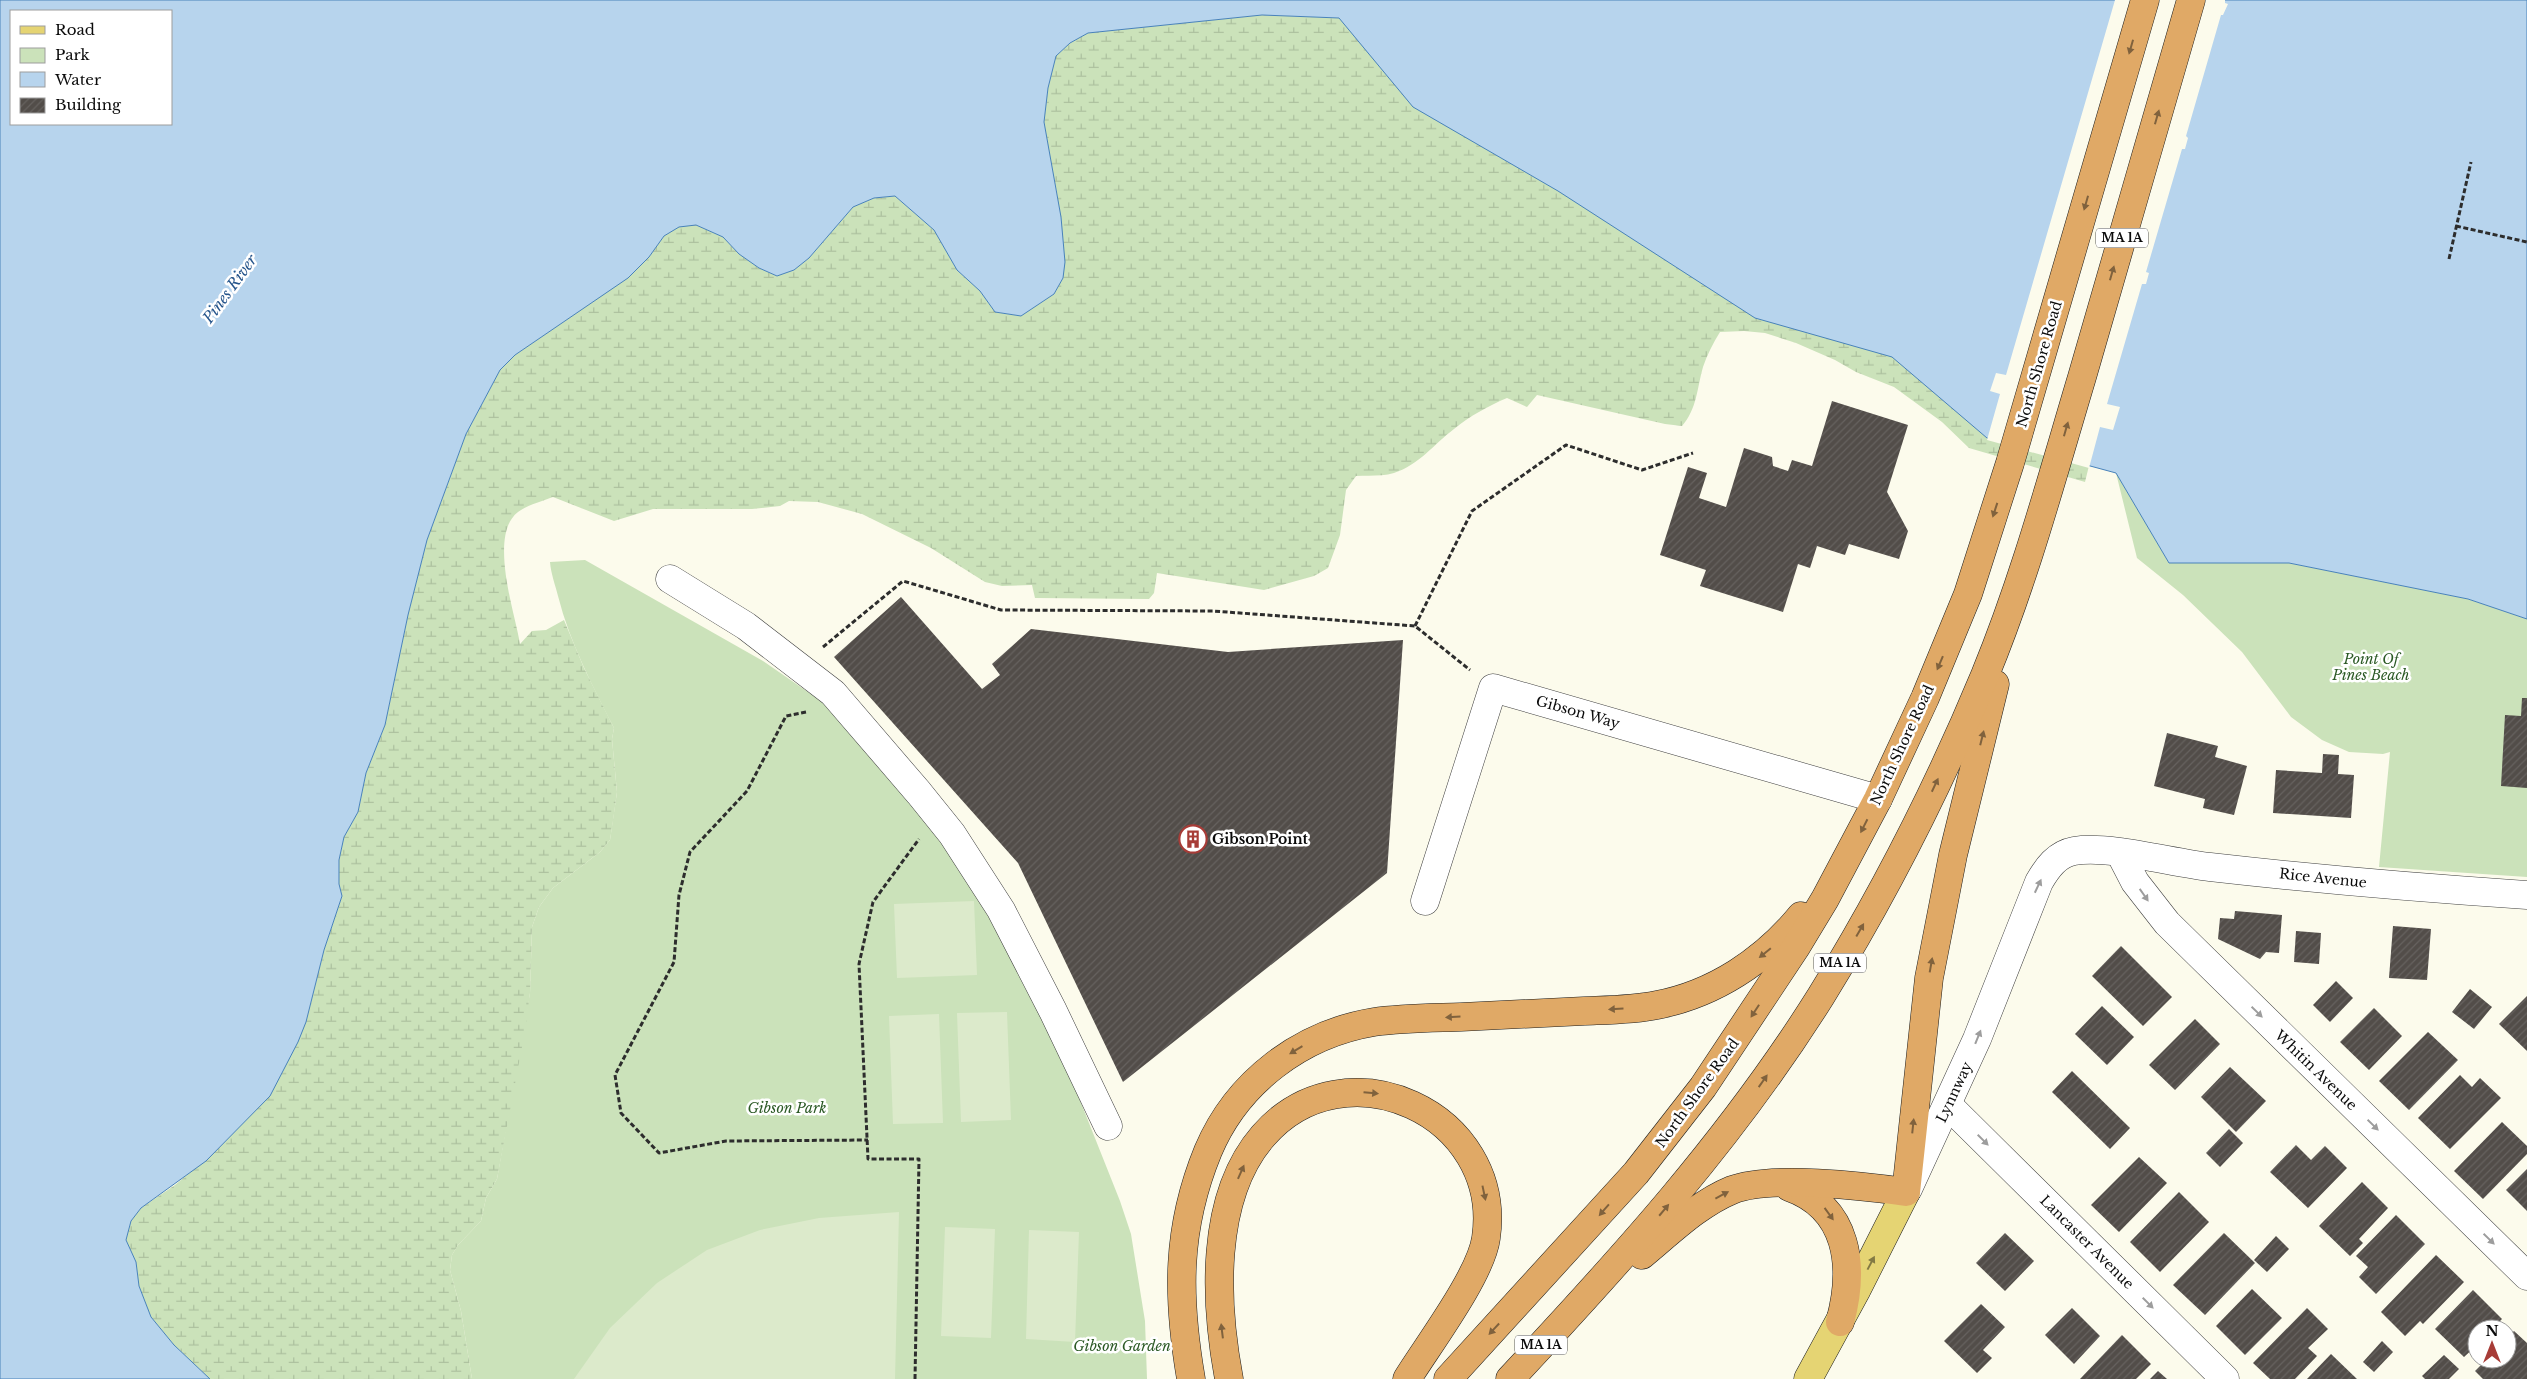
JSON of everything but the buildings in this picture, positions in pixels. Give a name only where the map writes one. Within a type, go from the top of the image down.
[{"type":"highway","name":"North Shore Road","points":[[1448,1379],[1598,1217],[1670,1130],[1725,1056],[1825,899],[1878,799],[1925,698],[1968,594],[2010,463],[2145,0]]},
{"type":"highway","name":"MA 1A","points":[[1510,1379],[1689,1180],[1758,1089],[1824,989],[1901,855],[1986,673],[2025,564],[2053,476],[2192,0]]},
{"type":"highway","points":[[1573,1311],[1699,1209],[1730,1191],[1744,1186],[1773,1183],[1861,1186],[1906,1192],[1922,1032],[1933,954],[1953,855],[2025,564]]},
{"type":"highway","points":[[1191,1379],[1182,1308],[1180,1265],[1191,1202],[1204,1162],[1220,1125],[1230,1110],[1268,1069],[1314,1040],[1334,1032],[1375,1022],[1638,1007],[1672,1001],[1706,990],[1753,962],[1779,940],[1813,902],[1852,849]]},
{"type":"highway","points":[[1229,1379],[1218,1275],[1226,1222],[1239,1176],[1261,1137],[1282,1118],[1334,1094],[1364,1092],[1405,1101],[1430,1114],[1455,1134],[1465,1146],[1476,1166],[1486,1201],[1486,1238],[1479,1263],[1407,1379]]},
{"type":"highway","points":[[1773,1183],[1796,1189],[1816,1200],[1837,1226],[1844,1250],[1847,1284],[1840,1322]]},
{"type":"main road","name":"Lynnway","points":[[1817,1375],[1840,1322],[1906,1192]]},
{"type":"street","points":[[670,578],[746,626],[833,693],[952,834],[1000,910],[1053,1010],[1108,1126]]},
{"type":"street","name":"Gibson Way","points":[[1493,688],[1878,799]]},
{"type":"street","points":[[1425,901],[1493,688]]},
{"type":"street","name":"Lynnway","points":[[1906,1192],[1978,1039],[2033,896],[2046,870],[2062,855],[2074,851],[2120,853]]},
{"type":"street","name":"Rice Avenue","points":[[2120,853],[2208,867],[2395,886],[2527,895]]},
{"type":"street","name":"Whitin Avenue","points":[[2120,853],[2135,882],[2166,923],[2527,1276]]},
{"type":"street","name":"Lancaster Avenue","points":[[1948,1105],[2225,1379]]},
{"type":"path","points":[[2449,259],[2470,162]]},
{"type":"path","points":[[2456,226],[2527,242]]},
{"type":"path","points":[[1415,626],[1472,511],[1566,445],[1642,470],[1693,453]]},
{"type":"path","points":[[799,667],[903,581],[1000,610],[1214,611],[1415,626],[1493,688]]},
{"type":"path","points":[[806,712],[786,716],[747,791],[690,852],[679,895],[674,962],[615,1074],[621,1113],[659,1153],[726,1141],[868,1140]]},
{"type":"path","points":[[914,1379],[919,1159],[868,1159],[859,964],[873,902],[922,835]]},
{"type":"green space","points":[[1262,15],[1339,18],[2097,433],[2085,482],[1969,448],[1942,422],[1894,387],[1856,372],[1835,360],[1796,343],[1765,333],[1744,331],[1720,332],[1710,349],[1691,413],[1682,426],[1665,424],[1537,395],[1527,407],[1507,398],[1466,420],[1411,465],[1385,475],[1356,476],[1346,490],[1340,535],[1328,568],[1314,576],[1264,590],[1157,573],[1154,593],[1149,599],[1035,598],[1032,585],[1002,586],[985,582],[931,548],[862,514],[818,502],[789,501],[780,506],[752,509],[653,509],[614,521],[553,497],[526,507],[518,512],[509,523],[505,538],[504,556],[509,595],[520,644],[532,631],[546,630],[564,620],[584,668],[614,728],[612,739],[617,792],[610,840],[600,852],[553,888],[539,907],[532,927],[530,993],[525,1031],[497,1179],[486,1198],[481,1221],[458,1245],[452,1255],[450,1270],[461,1311],[472,1379],[210,1379],[174,1345],[151,1317],[139,1286],[136,1262],[126,1240],[131,1221],[141,1208],[175,1185],[219,1148],[248,1117],[306,1022],[324,950],[342,896],[339,884],[339,860],[344,837],[358,812],[366,773],[385,725],[408,615],[427,540],[466,434],[500,370],[515,355],[591,303],[649,257],[664,236],[679,226],[696,225],[723,237],[739,254],[759,268],[777,276],[794,270],[809,258],[853,207],[874,198],[895,196],[934,230],[957,270],[980,291],[995,312],[1021,316],[1054,294],[1063,278],[1057,193],[1044,122],[1048,88],[1056,56],[1070,43],[1088,33]]},
{"type":"green space","name":"Point Of Pines Beach","points":[[2116,473],[2169,563],[2289,563],[2468,599],[2527,619],[2527,877],[2379,867],[2390,752],[2383,754],[2349,752],[2322,740],[2291,717],[2242,652],[2183,595],[2137,558]]},
{"type":"green space","name":"Gibson Park","points":[[585,560],[763,661],[853,723],[911,794],[1007,941],[1052,1030],[1120,1201],[1131,1234],[1145,1321],[1147,1379],[472,1379],[461,1311],[450,1270],[452,1255],[458,1245],[481,1221],[486,1198],[497,1179],[530,993],[532,927],[539,907],[553,888],[600,852],[610,840],[617,792],[612,739],[614,728],[575,647],[551,571],[550,562]]},
{"type":"green space","points":[[974,901],[977,975],[897,978],[894,904]]},
{"type":"green space","points":[[1007,1012],[1011,1120],[961,1122],[957,1013]]},
{"type":"green space","points":[[939,1014],[943,1123],[893,1124],[889,1016]]},
{"type":"green space","points":[[899,1212],[895,1379],[574,1379],[610,1328],[657,1283],[707,1250],[760,1230],[819,1218]]},
{"type":"green space","points":[[945,1227],[995,1229],[991,1338],[941,1336]]},
{"type":"green space","points":[[1029,1230],[1079,1232],[1075,1342],[1026,1339]]},
{"type":"water","name":"Pines River","points":[[0,0],[2527,0],[2527,619],[2468,599],[2289,563],[2169,563],[2116,473],[1987,438],[1892,357],[1755,318],[1558,191],[1413,107],[1339,18],[1262,15],[1088,33],[1070,43],[1056,56],[1048,88],[1044,122],[1061,217],[1065,262],[1063,278],[1054,294],[1021,316],[995,312],[980,291],[957,270],[934,230],[895,196],[874,198],[853,207],[809,258],[794,270],[777,276],[759,268],[739,254],[723,237],[696,225],[679,227],[664,236],[649,257],[628,278],[515,355],[500,370],[466,434],[427,540],[408,615],[385,725],[366,773],[358,812],[344,837],[339,860],[339,884],[342,896],[324,950],[306,1022],[298,1042],[270,1096],[206,1161],[141,1208],[131,1221],[126,1240],[136,1262],[139,1286],[151,1317],[174,1345],[210,1379],[0,1379]]},
{"type":"pier","points":[[2115,0],[2225,0],[2225,3],[2228,4],[2223,15],[2221,15],[2186,136],[2188,138],[2185,149],[2182,149],[2146,272],[2149,273],[2146,284],[2142,284],[2107,404],[2120,407],[2113,430],[2100,427],[2089,468],[1987,440],[2000,394],[1990,391],[1996,373],[2006,375]]},
{"type":"place","name":"Gibson Point","points":[[1193,839]]},
{"type":"park label","name":"Gibson Garden","points":[[1122,1346]]}]
